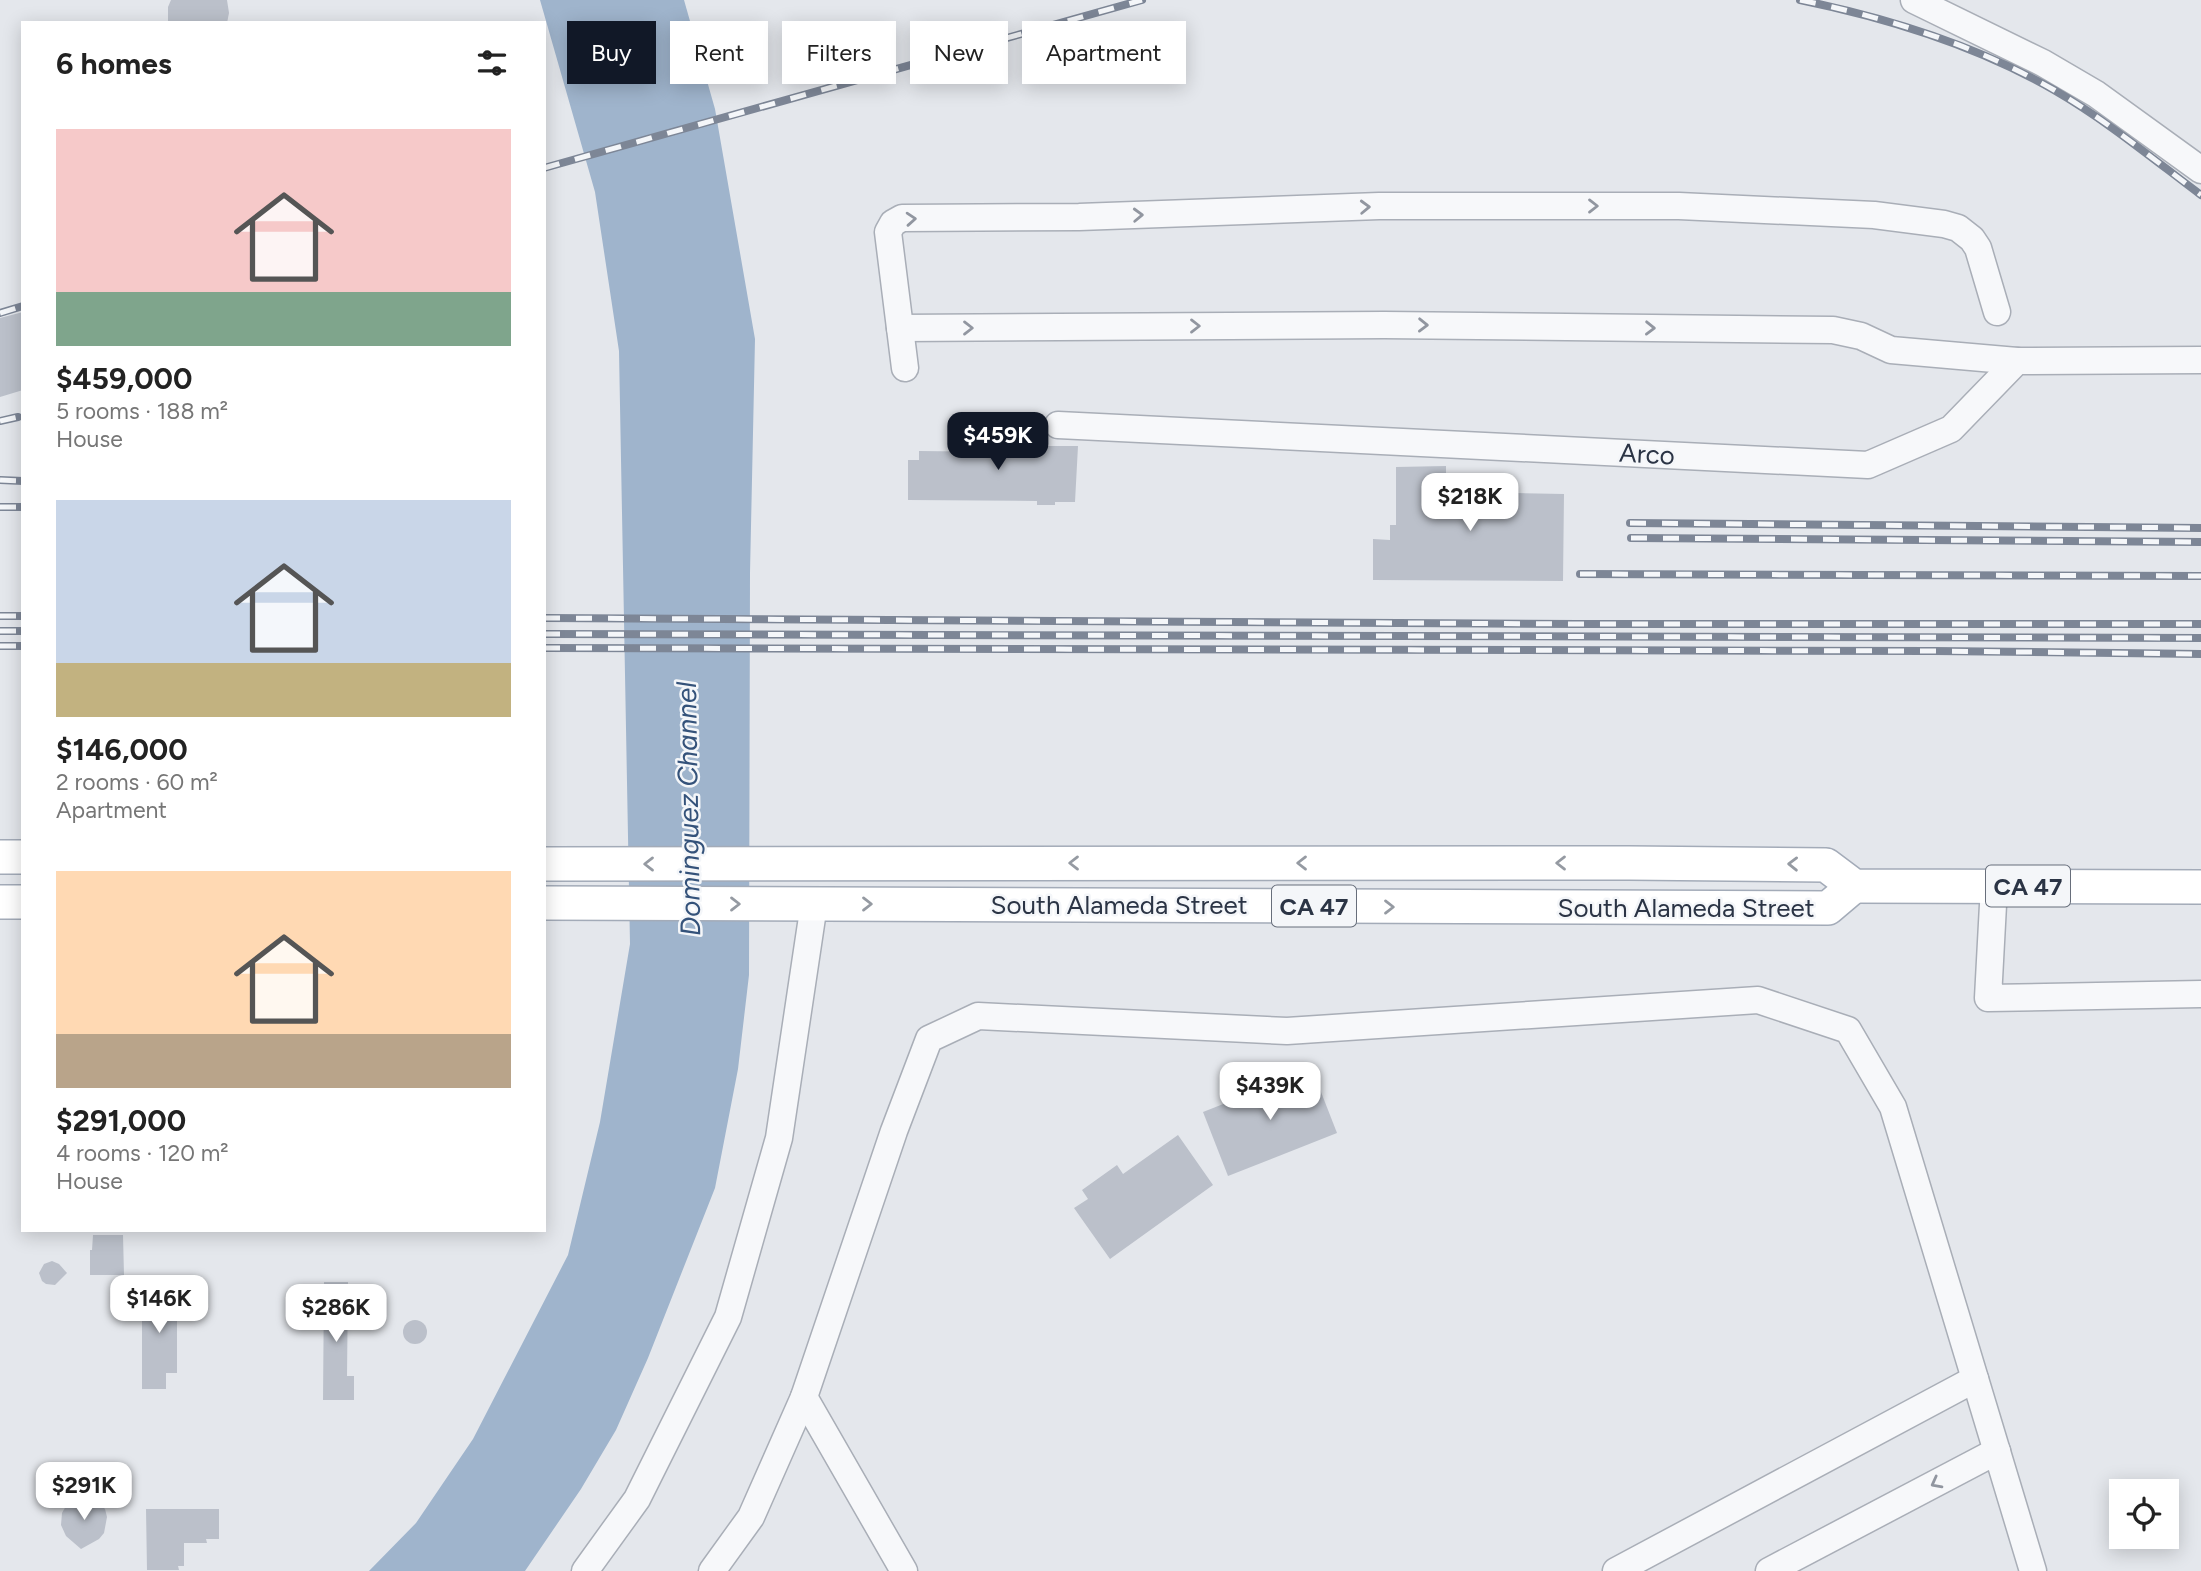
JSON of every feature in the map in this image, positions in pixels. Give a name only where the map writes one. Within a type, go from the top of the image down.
[{"type":"main road","points":[[0,857],[21,857]]},
{"type":"main road","name":"South Alameda Street","points":[[546,864],[1826,865],[1854,886],[1828,908],[546,903]]},
{"type":"main road","name":"CA 47","points":[[1854,886],[2201,887]]},
{"type":"main road","points":[[0,902],[21,902]]},
{"type":"lane","points":[[1914,0],[2043,63],[2096,94],[2201,170]]},
{"type":"lane","points":[[905,368],[888,232],[893,223],[902,218],[1079,217],[1379,206],[1679,206],[1874,215],[1944,224],[1958,228],[1972,239],[1978,248],[1997,312]]},
{"type":"lane","points":[[900,328],[1384,324],[1833,330],[1861,336],[1891,350],[2017,361],[2201,360]]},
{"type":"lane","name":"Arco","points":[[1058,425],[1868,466],[1951,429],[2017,361]]},
{"type":"lane","points":[[1994,886],[1988,998],[2201,994]]},
{"type":"lane","points":[[585,1571],[637,1499],[728,1317],[779,1138],[806,904]]},
{"type":"lane","points":[[712,1571],[751,1517],[804,1397],[894,1131],[929,1038],[978,1016],[1287,1031],[1758,1000],[1847,1030],[1893,1107],[2033,1571]]},
{"type":"lane","points":[[1616,1571],[1975,1379]]},
{"type":"lane","points":[[804,1397],[904,1571]]},
{"type":"lane","points":[[1769,1571],[1997,1451]]},
{"type":"water","name":"Dominguez Channel","points":[[540,0],[684,0],[690,21],[670,21],[670,84],[708,84],[715,109],[755,339],[750,573],[749,975],[738,1069],[715,1188],[648,1358],[616,1430],[581,1489],[525,1571],[369,1571],[416,1523],[473,1439],[568,1255],[600,1122],[630,944],[619,351],[595,192]]},
{"type":"building","points":[[171,0],[227,0],[229,13],[227,21],[168,21]]},
{"type":"building","points":[[21,313],[21,391],[0,397],[0,318]]},
{"type":"building","points":[[1012,413],[1034,413],[1034,446],[1078,446],[1075,502],[1037,505],[1037,501],[908,500],[908,460],[919,460],[919,451],[1007,452],[1007,447],[1011,447]]},
{"type":"building","points":[[1446,466],[1446,493],[1493,494],[1494,488],[1516,488],[1516,493],[1564,494],[1563,581],[1373,580],[1373,539],[1390,540],[1390,525],[1396,525],[1396,467]]},
{"type":"building","points":[[1312,1069],[1337,1133],[1228,1176],[1203,1112]]},
{"type":"building","points":[[1178,1135],[1213,1185],[1110,1259],[1074,1208],[1088,1199],[1082,1190],[1117,1165],[1123,1174]]},
{"type":"building","points":[[93,1235],[123,1235],[124,1275],[90,1275]]},
{"type":"building","points":[[52,1261],[67,1273],[55,1285],[42,1281],[39,1273],[44,1264]]},
{"type":"building","points":[[324,1282],[348,1282],[347,1376],[354,1376],[354,1400],[323,1400]]},
{"type":"building","points":[[142,1285],[177,1285],[177,1373],[166,1373],[166,1389],[142,1389]]},
{"type":"building","points":[[415,1320],[424,1323],[427,1332],[424,1341],[415,1344],[406,1341],[403,1332],[406,1323]]},
{"type":"building","points":[[80,1498],[96,1500],[105,1509],[107,1517],[104,1533],[81,1549],[66,1536],[61,1525],[66,1506]]},
{"type":"building","points":[[146,1509],[219,1509],[219,1539],[206,1539],[207,1543],[184,1543],[184,1566],[178,1566],[179,1570],[147,1570]]},
{"type":"railway","points":[[546,167],[1142,0]]},
{"type":"railway","points":[[1800,0],[1866,15],[1931,35],[1994,59],[2054,90],[2092,114],[2201,195]]},
{"type":"railway","points":[[0,313],[21,307]]},
{"type":"railway","points":[[0,421],[18,417]]},
{"type":"railway","points":[[0,480],[21,481]]},
{"type":"railway","points":[[0,507],[21,507]]},
{"type":"railway","points":[[1630,523],[2201,528]]},
{"type":"railway","points":[[1631,538],[2201,542]]},
{"type":"railway","points":[[1580,574],[2201,576]]},
{"type":"railway","points":[[0,616],[21,616]]},
{"type":"railway","points":[[546,618],[1578,624],[2201,624]]},
{"type":"railway","points":[[0,631],[21,631]]},
{"type":"railway","points":[[546,634],[2201,638]]},
{"type":"railway","points":[[0,646],[21,646]]},
{"type":"railway","points":[[546,648],[2201,654]]}]
